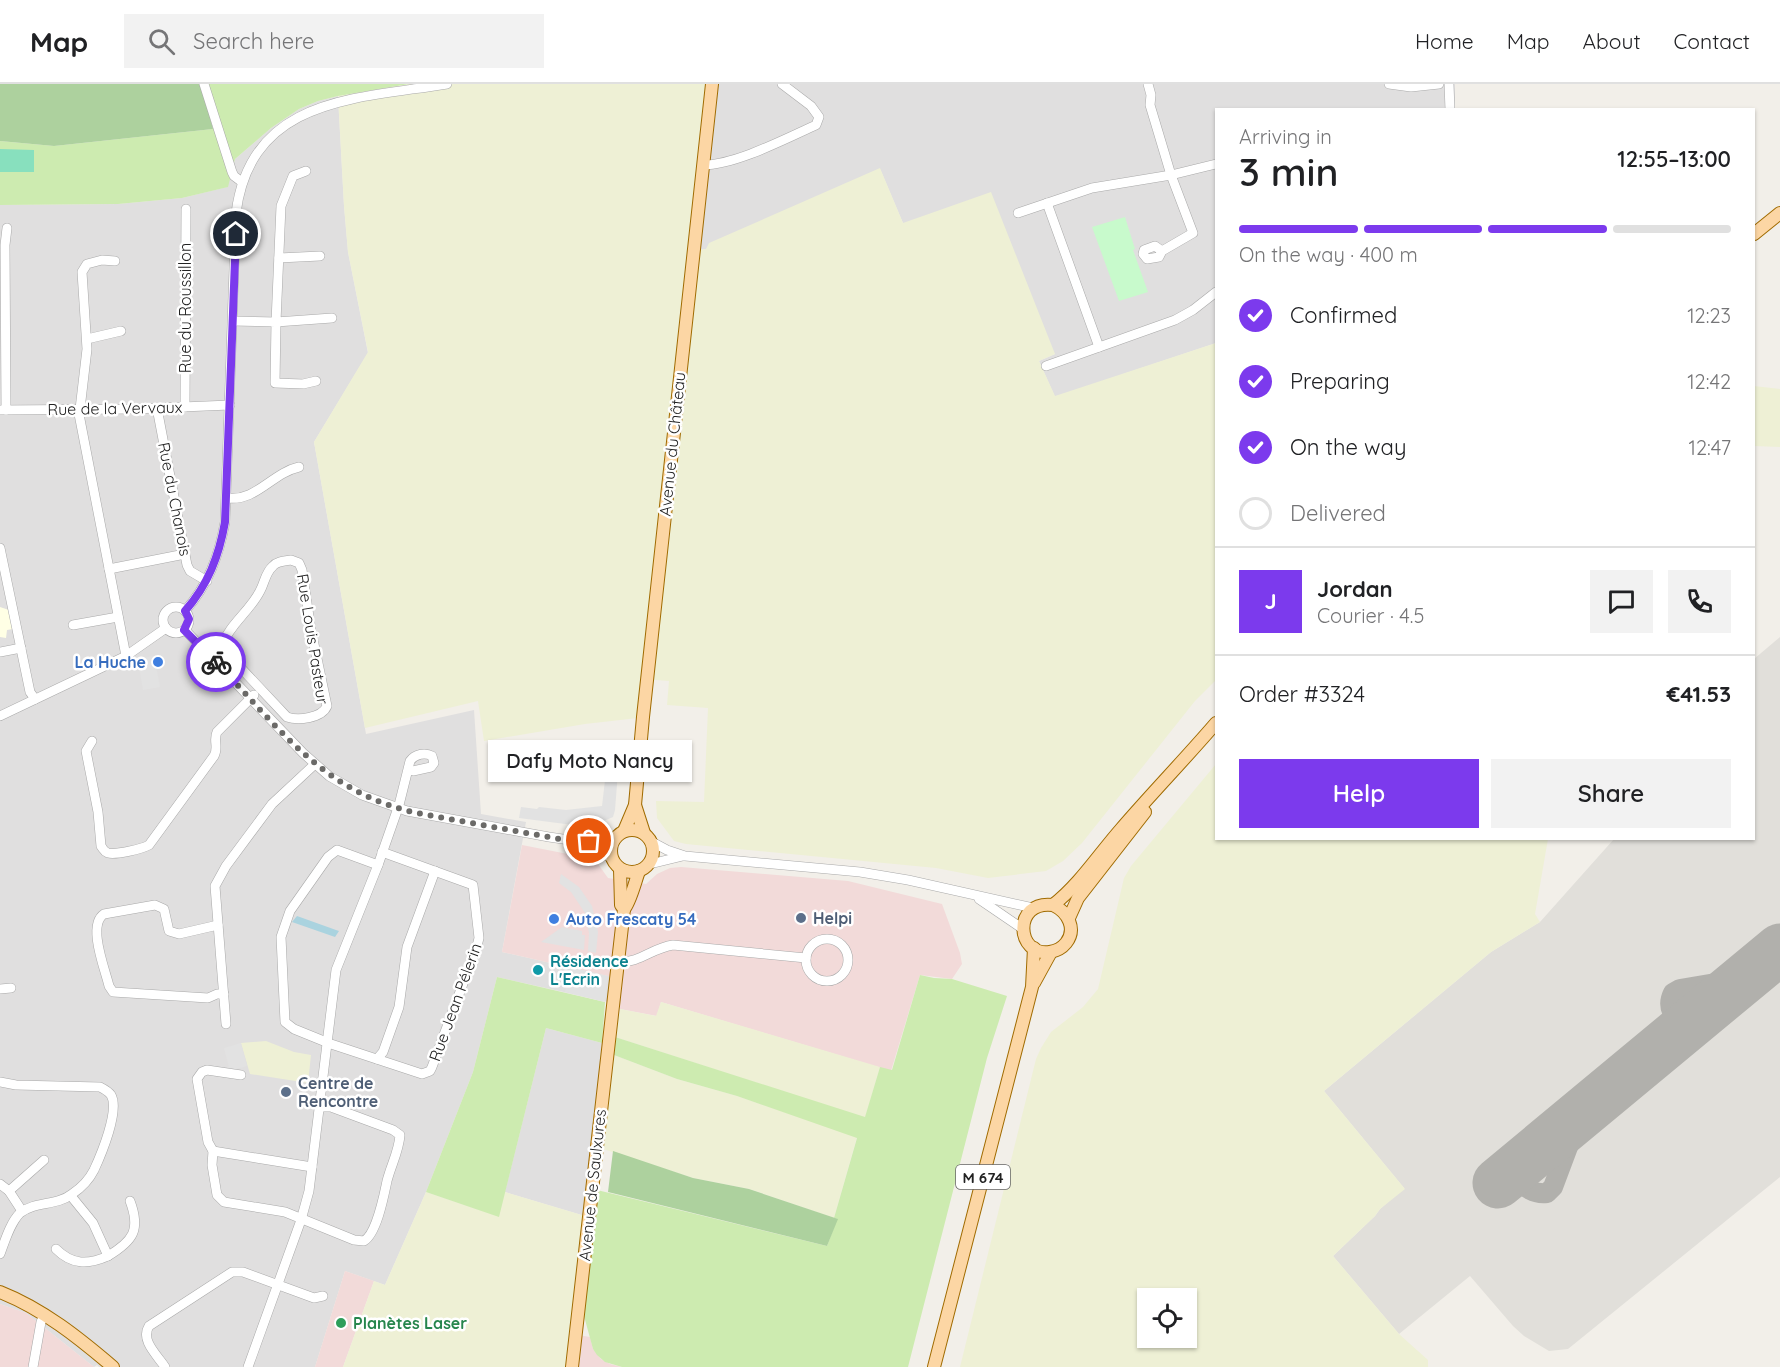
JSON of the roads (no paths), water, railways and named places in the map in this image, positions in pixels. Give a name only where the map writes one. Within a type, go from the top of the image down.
[{"type":"main road","name":"Avenue du Château","points":[[619,835],[635,805],[712,84]]},
{"type":"main road","points":[[1755,233],[1780,213]]},
{"type":"main road","points":[[1053,905],[1070,889],[1148,797],[1176,770],[1215,724]]},
{"type":"main road","points":[[1069,918],[1078,898],[1154,802],[1176,770]]},
{"type":"main road","name":"Avenue du Château","points":[[635,805],[648,838]]},
{"type":"main road","points":[[618,962],[624,909],[628,905],[633,886],[653,856],[648,838],[631,830],[619,835],[611,851],[612,858],[620,868],[626,871],[644,867]]},
{"type":"main road","points":[[620,868],[621,905],[624,909]]},
{"type":"main road","points":[[1047,904],[1053,905],[1060,908],[1069,918],[1070,935],[1060,949],[1052,952],[1039,951],[1024,937],[1024,921],[1033,908],[1047,904]]},
{"type":"main road","name":"M 674","points":[[934,1367],[1032,987],[1034,948]]},
{"type":"main road","name":"M 674","points":[[1032,987],[1052,952]]},
{"type":"main road","name":"Avenue de Saulxures","points":[[572,1367],[618,962]]},
{"type":"main road","points":[[0,1292],[44,1315],[83,1341],[113,1367]]},
{"type":"street","points":[[204,84],[232,172],[235,178],[243,178]]},
{"type":"street","points":[[185,611],[207,581],[219,549],[225,522],[236,213],[243,178],[253,159],[270,137],[289,122],[318,108],[447,84]]},
{"type":"street","points":[[703,165],[717,164],[773,144],[816,125],[819,117],[811,106],[782,84]]},
{"type":"street","points":[[1148,84],[1151,95],[1150,105],[1171,175],[1193,233],[1162,251]]},
{"type":"street","points":[[1389,84],[1411,87],[1439,84]]},
{"type":"street","points":[[1449,84],[1450,108]]},
{"type":"street","points":[[1018,213],[1092,188],[1171,175],[1215,164]]},
{"type":"street","points":[[306,171],[293,176],[281,206],[275,383],[303,384],[316,381]]},
{"type":"street","points":[[1047,203],[1100,347]]},
{"type":"street","name":"Rue du Roussillon","points":[[185,407],[186,209]]},
{"type":"street","points":[[3,410],[7,228]]},
{"type":"street","points":[[279,258],[320,256]]},
{"type":"street","points":[[115,261],[102,260],[87,264],[83,269],[87,339],[79,409],[126,656]]},
{"type":"street","points":[[1046,366],[1175,320],[1193,310],[1215,293]]},
{"type":"street","points":[[233,321],[276,322],[332,318]]},
{"type":"street","points":[[87,339],[121,332]]},
{"type":"street","name":"Rue de la Vervaux","points":[[3,410],[230,405]]},
{"type":"street","name":"Rue du Chanois","points":[[158,408],[185,554],[190,571],[207,581]]},
{"type":"street","points":[[227,498],[242,498],[284,473],[299,467]]},
{"type":"street","points":[[0,548],[30,692],[35,699]]},
{"type":"street","points":[[109,569],[185,554]]},
{"type":"street","name":"Rue Louis Pasteur","points":[[294,560],[299,563],[302,570],[311,630],[327,703],[326,709],[318,715],[290,718],[260,689],[223,649],[222,643],[260,591],[263,580],[272,566],[294,560]]},
{"type":"street","points":[[0,604],[11,604]]},
{"type":"street","points":[[177,607],[185,611],[189,619],[184,630],[176,633],[166,628],[163,619],[166,611],[177,607]]},
{"type":"street","points":[[73,625],[118,617]]},
{"type":"street","points":[[0,716],[126,656],[166,628]]},
{"type":"street","points":[[184,630],[315,764],[350,789],[398,809],[576,842],[612,858]]},
{"type":"street","points":[[0,652],[21,648]]},
{"type":"street","points":[[92,741],[86,751],[98,812],[101,846],[111,853],[142,848],[149,845],[214,756],[217,749],[215,738],[217,732],[260,689]]},
{"type":"street","points":[[226,1024],[215,886],[272,804],[315,764]]},
{"type":"street","points":[[248,1367],[301,1220],[312,1167],[336,970],[378,865],[398,809],[409,769]]},
{"type":"street","points":[[576,842],[619,835]]},
{"type":"street","points":[[648,838],[667,850],[685,856],[860,872],[908,880],[1033,908]]},
{"type":"street","name":"Rue Jean Pélerin","points":[[378,865],[337,850],[334,851],[328,856],[290,911],[283,927],[280,943],[285,1022],[294,1029],[327,1042],[422,1074],[430,1071],[445,1029],[450,1023],[477,946],[479,938],[473,885],[382,852]]},
{"type":"street","points":[[644,867],[685,856]]},
{"type":"street","points":[[377,1059],[383,1052],[399,1007],[407,947],[435,871]]},
{"type":"street","points":[[975,896],[1023,929]]},
{"type":"street","points":[[218,925],[179,934],[169,931],[164,909],[155,904],[104,914],[99,917],[96,928],[101,958],[113,992],[208,998],[224,994]]},
{"type":"street","points":[[831,939],[845,949],[849,960],[838,979],[826,982],[811,974],[806,958],[814,943],[831,939]]},
{"type":"street","points":[[618,962],[635,961],[658,948],[673,945],[806,958]]},
{"type":"street","points":[[0,988],[11,987]]},
{"type":"street","points":[[241,1075],[207,1070],[202,1072],[197,1079],[208,1142],[213,1151],[212,1164],[217,1195],[224,1202],[285,1212],[360,1242],[368,1239],[386,1190],[400,1135],[393,1130],[331,1107],[320,1107]]},
{"type":"street","points":[[0,1082],[16,1085],[100,1087],[111,1094],[114,1101],[108,1135],[94,1171],[70,1196],[22,1212],[11,1227],[0,1254]]},
{"type":"street","points":[[213,1151],[312,1167]]},
{"type":"street","points":[[9,1191],[44,1160]]},
{"type":"street","points":[[0,1184],[9,1191],[22,1212]]},
{"type":"street","points":[[70,1196],[93,1223],[108,1256]]},
{"type":"street","points":[[56,1249],[64,1257],[83,1263],[108,1256],[129,1242],[132,1235],[135,1214],[130,1201]]},
{"type":"street","points":[[165,1367],[146,1339],[149,1326],[232,1272],[243,1272],[314,1298],[323,1296]]},
{"type":"street","points":[[33,1364],[44,1315]]},
{"type":"water","points":[[297,916],[339,931],[335,937],[292,922]]},
{"type":"place","name":"La Huche","points":[[158,662]]},
{"type":"place","name":"Dafy Moto Nancy","points":[[589,841]]},
{"type":"place","name":"Helpi","points":[[801,918]]},
{"type":"place","name":"Auto Frescaty 54","points":[[554,919]]},
{"type":"place","name":"Résidence L'Ecrin","points":[[538,970]]},
{"type":"place","name":"Centre de Rencontre","points":[[286,1092]]},
{"type":"place","name":"Planètes Laser","points":[[341,1323]]}]
